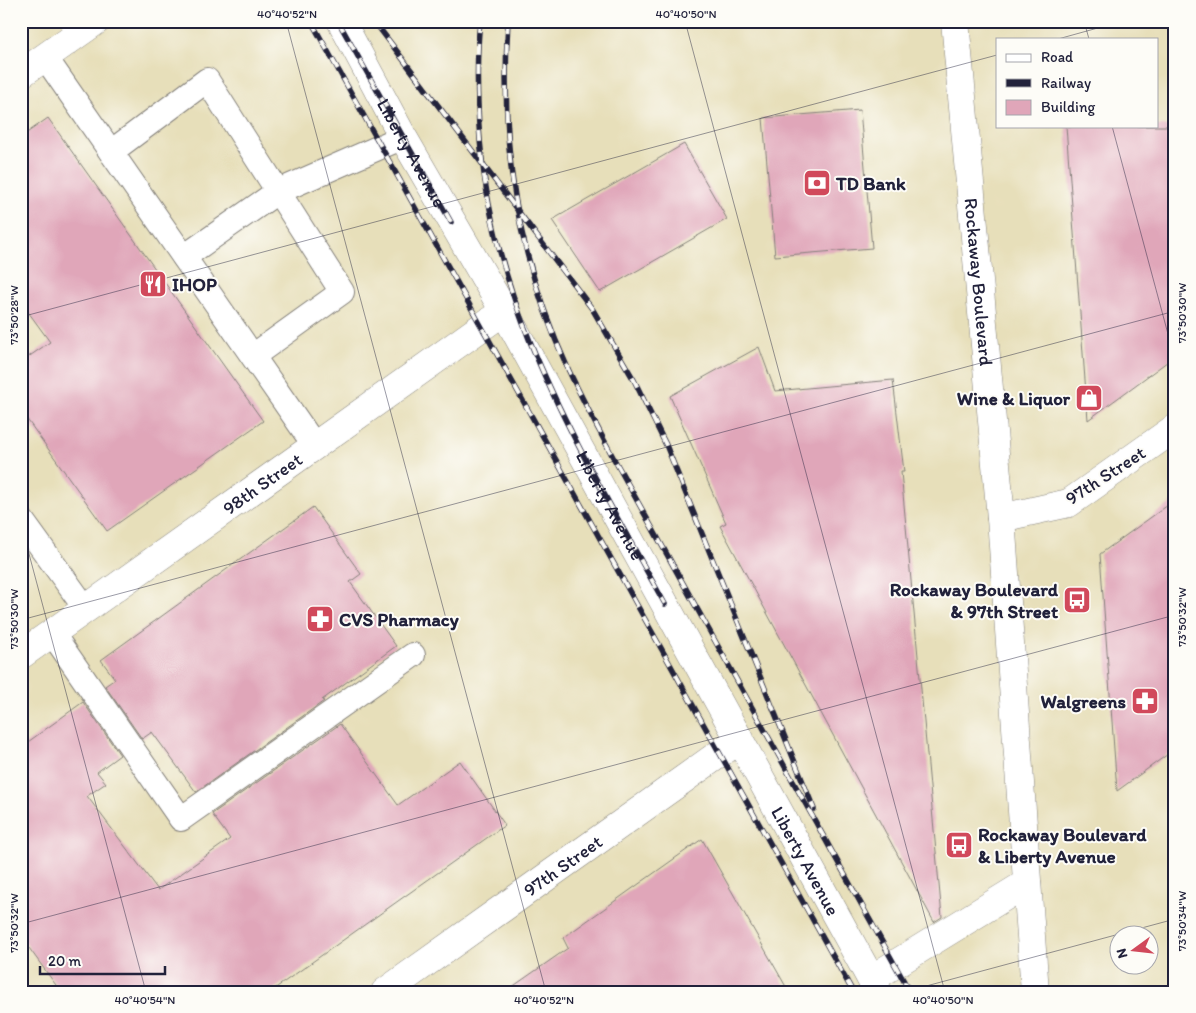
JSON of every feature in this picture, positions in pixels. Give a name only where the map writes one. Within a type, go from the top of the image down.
[{"type":"street","points":[[21,74],[96,21]]},
{"type":"street","name":"Liberty Avenue","points":[[341,21],[403,137],[504,311],[874,986]]},
{"type":"street","name":"Rockaway Boulevard","points":[[956,21],[1001,518],[1035,992]]},
{"type":"street","name":"98th Street","points":[[21,655],[504,311]]},
{"type":"street","name":"97th Street","points":[[1001,518],[1069,503],[1175,428]]},
{"type":"street","name":"97th Street","points":[[386,992],[740,739]]},
{"type":"street","points":[[874,986],[1027,883]]},
{"type":"lane","points":[[45,57],[315,446]]},
{"type":"lane","points":[[111,152],[207,80],[342,292],[253,356]]},
{"type":"lane","points":[[184,257],[277,192],[403,137]]},
{"type":"lane","points":[[21,518],[86,609]]},
{"type":"lane","points":[[52,633],[181,820],[413,655]]},
{"type":"building","name":"TD Bank","points":[[860,110],[872,248],[775,256],[763,118]]},
{"type":"building","points":[[48,118],[263,421],[107,531],[21,411],[21,362],[50,342],[21,302],[21,137]]},
{"type":"building","points":[[1158,126],[1175,126],[1175,356],[1088,420],[1066,128],[1158,128]]},
{"type":"building","points":[[684,144],[727,219],[600,292],[552,220]]},
{"type":"building","points":[[759,347],[775,391],[893,380],[904,472],[901,472],[942,917],[934,922],[720,526],[726,523],[670,396]]},
{"type":"building","points":[[1175,500],[1175,749],[1117,791],[1100,554]]},
{"type":"building","name":"CVS Pharmacy","points":[[313,507],[361,574],[350,582],[396,646],[322,700],[324,701],[196,792],[152,732],[142,739],[105,686],[115,679],[101,660]]},
{"type":"building","points":[[83,702],[120,755],[97,772],[106,783],[87,796],[158,890],[230,839],[212,814],[340,724],[398,805],[460,761],[505,825],[270,992],[61,992],[21,937],[21,747]]},
{"type":"building","points":[[702,839],[789,992],[505,992],[568,948],[563,938]]},
{"type":"railway","points":[[311,21],[853,992]]},
{"type":"railway","points":[[338,21],[451,222]]},
{"type":"railway","points":[[374,21],[593,310],[634,380],[666,445],[814,809]]},
{"type":"railway","points":[[480,21],[478,104],[484,174],[497,240],[516,304],[540,365],[568,425],[665,604]]},
{"type":"railway","points":[[508,21],[507,113],[510,157],[516,200],[524,243],[551,328],[574,382],[614,459],[910,992]]},
{"type":"place","name":"TD Bank","points":[[817,183]]},
{"type":"place","name":"IHOP","points":[[153,284]]},
{"type":"place","name":"Wine & Liquor","points":[[1089,398]]},
{"type":"place","name":"Rockaway Boulevard & 97th Street","points":[[1077,600]]},
{"type":"place","name":"CVS Pharmacy","points":[[320,619]]},
{"type":"place","name":"Walgreens","points":[[1145,701]]},
{"type":"place","name":"Rockaway Boulevard & Liberty Avenue","points":[[959,845]]}]
